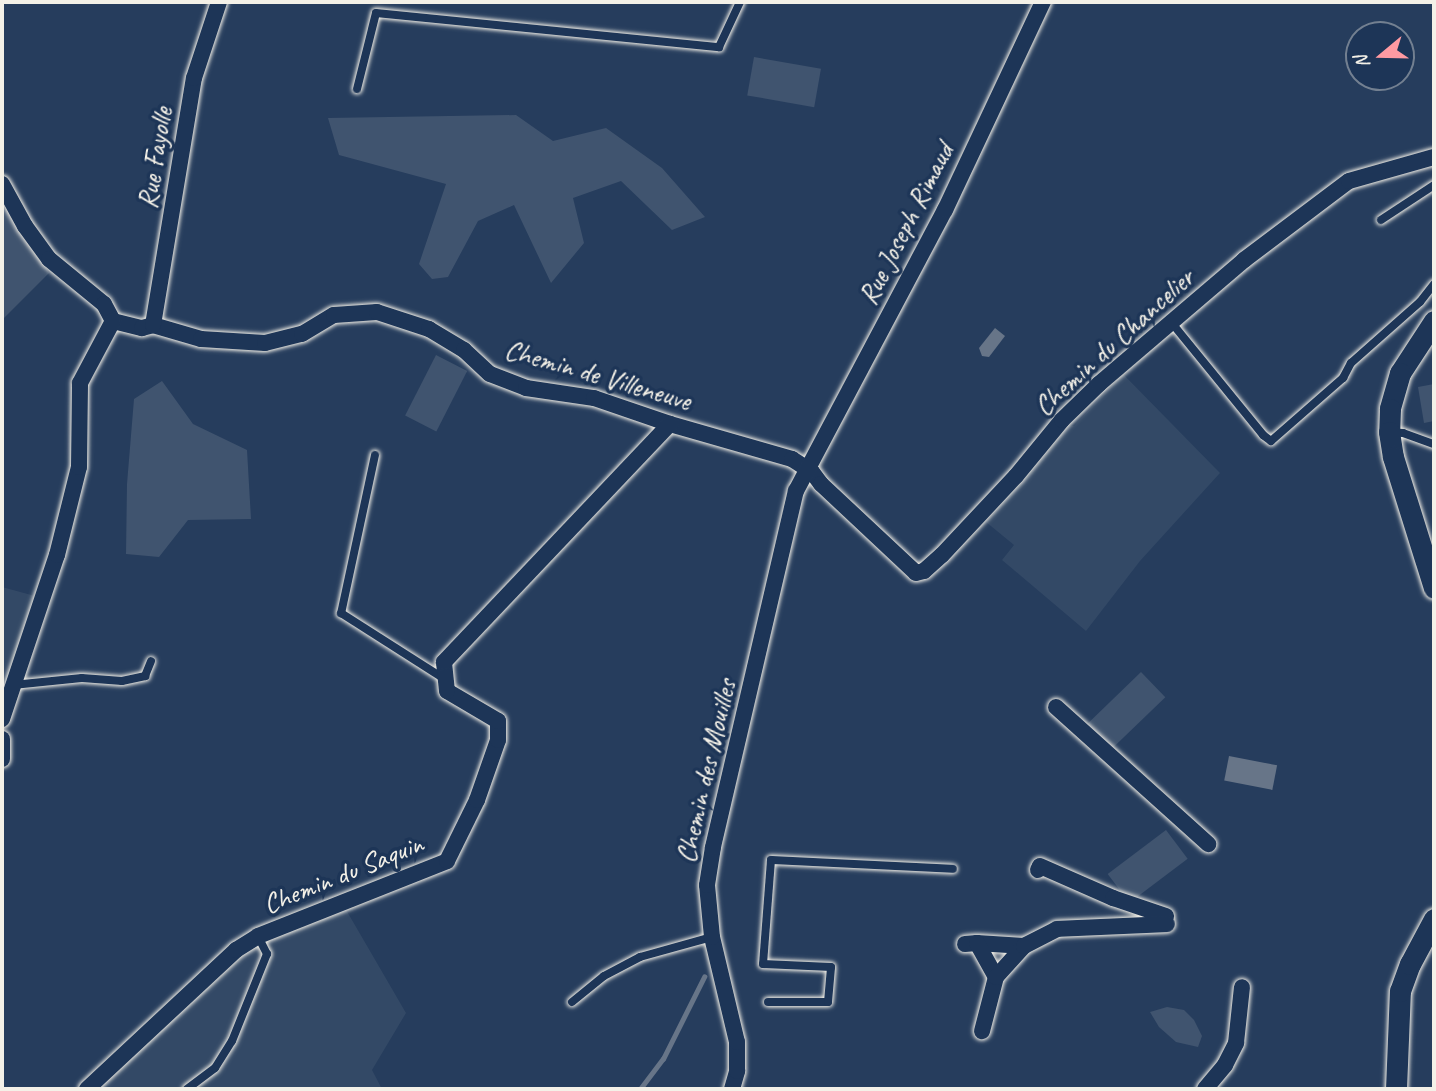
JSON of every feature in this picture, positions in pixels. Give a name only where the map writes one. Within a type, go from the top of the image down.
[{"type":"street","name":"Rue Fayolle","points":[[153,325],[194,78],[219,2]]},
{"type":"street","name":"Rue Joseph Rimaud","points":[[807,467],[945,210],[1043,2]]},
{"type":"street","name":"Chemin du Chancelier","points":[[807,467],[821,484],[916,573],[924,571],[1016,476],[1062,420],[1099,384],[1244,260],[1349,181],[1434,157]]},
{"type":"street","points":[[2,184],[25,226],[49,259],[104,304],[113,321],[80,383],[79,467],[58,555],[2,719]]},
{"type":"street","name":"Chemin de Villeneuve","points":[[113,321],[142,328],[153,325],[201,339],[265,343],[302,334],[334,315],[377,313],[429,329],[464,350],[490,373],[526,388],[594,398],[670,424],[792,459],[807,467]]},
{"type":"street","points":[[1434,321],[1400,373],[1390,409],[1389,432],[1393,457],[1434,588]]},
{"type":"street","points":[[446,680],[444,662],[670,424]]},
{"type":"street","name":"Chemin des Mouilles","points":[[732,1089],[737,1071],[737,1042],[712,937],[707,885],[713,846],[796,491],[807,467]]},
{"type":"street","name":"Chemin du Saquin","points":[[87,1089],[236,950],[258,936],[447,861],[477,800],[498,740],[498,720],[447,691],[446,680]]},
{"type":"street","points":[[1056,707],[1072,725],[1208,844]]},
{"type":"street","points":[[2,739],[2,759]]},
{"type":"street","points":[[982,1031],[996,977],[1024,946],[1056,929],[1166,920],[1040,866],[1038,870]]},
{"type":"street","points":[[1396,1089],[1400,991],[1410,964],[1434,919]]},
{"type":"street","points":[[996,977],[971,944],[1024,946]]},
{"type":"street","points":[[1206,1089],[1225,1065],[1236,1043],[1242,987]]},
{"type":"lane","points":[[357,89],[376,13],[719,47],[740,2]]},
{"type":"lane","points":[[1381,220],[1434,186]]},
{"type":"lane","points":[[1171,323],[1263,435],[1271,440],[1343,379],[1351,363],[1420,302],[1434,284]]},
{"type":"lane","points":[[1389,432],[1403,433],[1434,444]]},
{"type":"lane","points":[[375,454],[341,613],[446,680]]},
{"type":"lane","points":[[13,685],[82,678],[122,681],[145,677],[151,660]]},
{"type":"lane","points":[[768,1002],[828,1002],[831,967],[763,964],[771,860],[953,869]]},
{"type":"lane","points":[[187,1089],[215,1068],[232,1041],[267,954],[258,936]]},
{"type":"lane","points":[[572,1002],[604,976],[640,957],[712,937]]},
{"type":"shaded area","points":[[754,57],[821,69],[814,107],[747,95]]},
{"type":"shaded area","points":[[516,115],[553,141],[606,128],[662,168],[705,217],[672,230],[621,181],[573,198],[584,243],[551,283],[514,205],[478,221],[448,277],[432,279],[419,264],[446,184],[339,155],[328,118]]},
{"type":"shaded area","points":[[2,195],[49,273],[2,320]]},
{"type":"shaded area","points":[[995,328],[1005,336],[989,357],[982,356],[979,348]]},
{"type":"shaded area","points":[[436,355],[467,371],[436,431],[405,416]]},
{"type":"shaded area","points":[[1123,374],[1220,473],[1140,561],[1086,631],[1002,560],[1014,545],[986,522],[1028,477],[1069,425],[1074,426]]},
{"type":"shaded area","points":[[162,381],[193,424],[247,450],[251,519],[188,520],[159,557],[126,554],[127,484],[134,399]]},
{"type":"shaded area","points":[[1434,384],[1434,421],[1424,423],[1418,387]]},
{"type":"shaded area","points":[[2,587],[35,596],[11,689],[2,746]]},
{"type":"shaded area","points":[[1141,672],[1165,697],[1112,749],[1088,723]]},
{"type":"shaded area","points":[[1229,756],[1277,765],[1272,790],[1224,781]]},
{"type":"shaded area","points":[[1166,830],[1188,859],[1129,903],[1108,874]]},
{"type":"shaded area","points":[[345,908],[406,1013],[372,1070],[382,1089],[97,1089],[258,942]]},
{"type":"shaded area","points":[[1167,1007],[1184,1010],[1194,1020],[1202,1036],[1198,1047],[1176,1042],[1159,1027],[1150,1012]]},
{"type":"waterway","points":[[640,1089],[663,1059],[704,977]]}]
